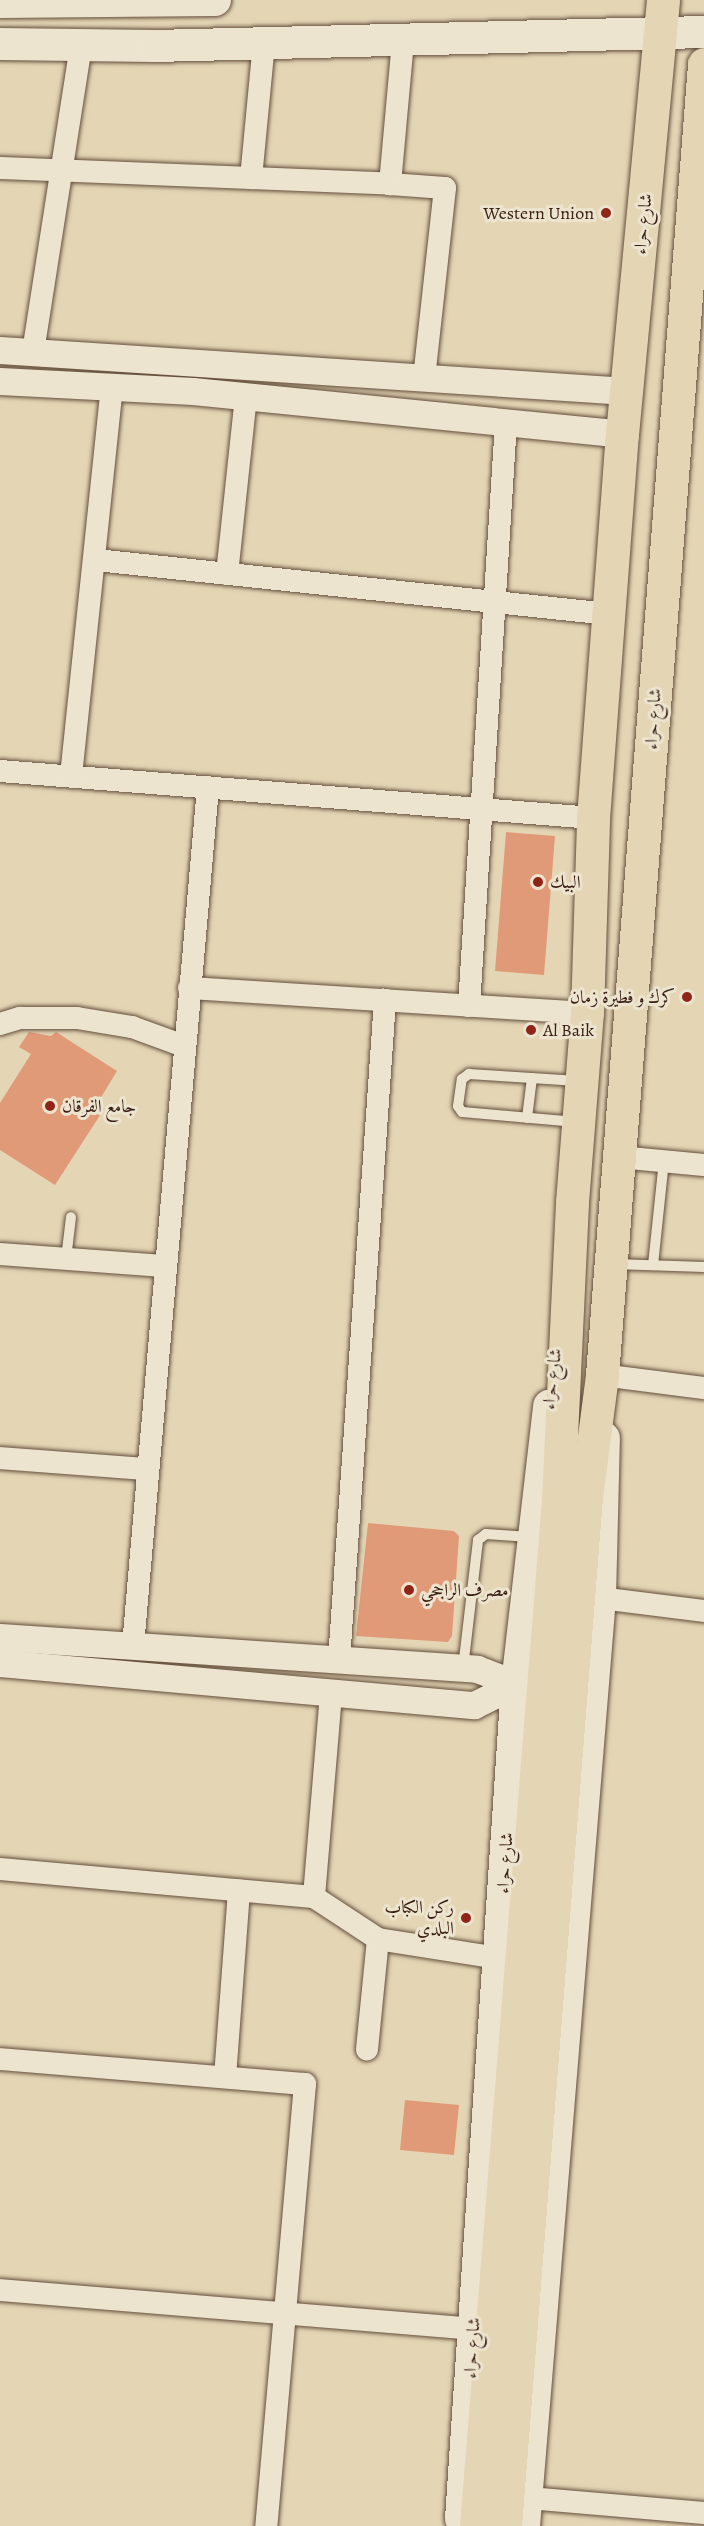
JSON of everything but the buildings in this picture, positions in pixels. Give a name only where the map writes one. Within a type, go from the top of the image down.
[{"type":"main road","points":[[0,2],[215,0]]},
{"type":"main road","name":"شارع حراء","points":[[460,2526],[517,1684],[572,1202],[587,1013],[593,818],[622,435],[662,36],[663,0]]},
{"type":"main road","points":[[154,1],[155,46]]},
{"type":"main road","points":[[0,44],[155,46],[662,36],[704,32]]},
{"type":"main road","name":"شارع حراء","points":[[525,2519],[600,1598],[605,1481],[602,1375],[618,1157],[696,267],[704,64]]},
{"type":"main road","name":"شارع حراء","points":[[505,2526],[572,1499],[572,1202]]},
{"type":"main road","name":"شارع حراء","points":[[476,2526],[572,1499],[602,1375]]},
{"type":"street","points":[[390,184],[404,41]]},
{"type":"street","points":[[251,178],[264,44]]},
{"type":"street","points":[[33,352],[81,46]]},
{"type":"street","points":[[0,168],[445,188],[424,378]]},
{"type":"street","points":[[0,350],[627,391]]},
{"type":"street","points":[[191,362],[193,391]]},
{"type":"street","points":[[0,381],[193,391],[622,435]]},
{"type":"street","points":[[71,776],[96,560],[112,388]]},
{"type":"street","points":[[227,574],[246,396]]},
{"type":"street","points":[[469,1006],[506,422]]},
{"type":"street","points":[[96,560],[495,599],[609,614]]},
{"type":"street","points":[[0,771],[593,818]]},
{"type":"street","points":[[133,1646],[164,1266],[208,787]]},
{"type":"street","points":[[189,988],[587,1013]]},
{"type":"street","points":[[339,1660],[385,1000]]},
{"type":"street","points":[[0,1024],[20,1018],[77,1018],[132,1028],[184,1046]]},
{"type":"street","points":[[618,1157],[704,1165]]},
{"type":"street","points":[[0,1254],[164,1266]]},
{"type":"street","points":[[602,1375],[704,1388]]},
{"type":"street","points":[[0,1458],[148,1469]]},
{"type":"street","points":[[600,1598],[704,1611]]},
{"type":"street","points":[[0,1636],[477,1669],[517,1684]]},
{"type":"street","points":[[71,1668],[75,1642]]},
{"type":"street","points":[[0,1663],[474,1705],[517,1684]]},
{"type":"street","points":[[314,1898],[331,1694]]},
{"type":"street","points":[[0,1869],[314,1898],[378,1940],[498,1959]]},
{"type":"street","points":[[225,2077],[239,1891]]},
{"type":"street","points":[[367,2049],[378,1940]]},
{"type":"street","points":[[0,2059],[305,2084],[266,2526]]},
{"type":"street","points":[[0,2290],[473,2329]]},
{"type":"street","points":[[525,2519],[704,2513]]},
{"type":"lane","points":[[578,1122],[462,1112],[458,1106],[462,1079],[469,1074],[581,1081]]},
{"type":"lane","points":[[527,1118],[532,1078]]},
{"type":"lane","points":[[653,1265],[664,1161]]},
{"type":"lane","points":[[66,1259],[71,1217]]},
{"type":"lane","points":[[611,1264],[704,1267]]},
{"type":"lane","points":[[463,1668],[478,1540],[486,1534],[534,1537]]},
{"type":"place","name":"Western Union","points":[[606,213]]},
{"type":"place","name":"البيك","points":[[538,882]]},
{"type":"place","name":"كرك و فطيرة زمان","points":[[687,997]]},
{"type":"place","name":"Al Baik","points":[[531,1030]]},
{"type":"place","name":"جامع الفرقان","points":[[50,1106]]},
{"type":"place","name":"مصرف الراجحي","points":[[409,1590]]},
{"type":"place","name":"ركن الكباب البلدي","points":[[466,1918]]}]
